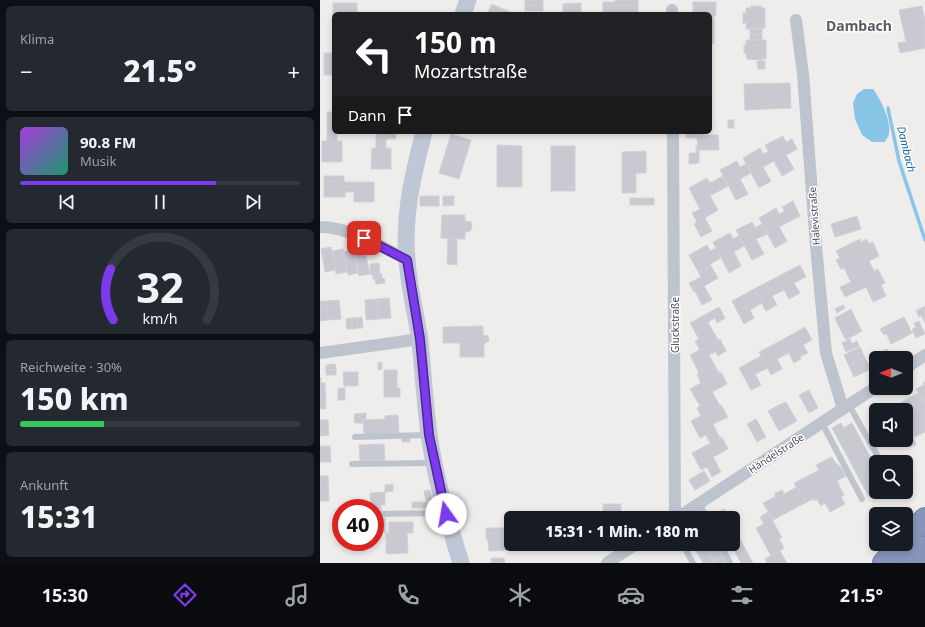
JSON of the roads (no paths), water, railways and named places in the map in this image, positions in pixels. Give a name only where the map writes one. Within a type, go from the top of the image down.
[{"type":"highway","points":[[913,532],[925,519]]},
{"type":"highway","points":[[911,563],[925,548]]},
{"type":"highway","points":[[884,563],[895,551]]},
{"type":"street","points":[[464,12],[468,0]]},
{"type":"street","name":"Halevistraße","points":[[796,20],[803,74],[826,353],[846,407]]},
{"type":"street","points":[[423,134],[409,195],[406,222],[407,260],[420,339],[429,435],[446,514],[461,563]]},
{"type":"street","name":"Gluckstraße","points":[[673,134],[676,511]]},
{"type":"street","points":[[320,227],[330,227],[364,238],[407,260]]},
{"type":"street","points":[[320,353],[420,339]]},
{"type":"street","points":[[913,363],[925,355]]},
{"type":"street","name":"Händelstraße","points":[[687,511],[869,392]]},
{"type":"street","points":[[614,561],[627,551]]},
{"type":"lane","points":[[846,407],[877,455]]},
{"type":"lane","points":[[822,423],[862,499]]},
{"type":"lane","points":[[355,437],[429,435]]},
{"type":"lane","points":[[352,464],[435,463]]},
{"type":"lane","points":[[700,503],[704,511]]},
{"type":"lane","points":[[384,514],[446,514]]},
{"type":"lane","points":[[686,551],[693,563]]},
{"type":"lane","points":[[724,551],[730,563]]},
{"type":"water","points":[[864,89],[873,89],[885,110],[889,123],[889,135],[885,142],[872,142],[862,135],[855,119],[853,103],[857,94]]},
{"type":"waterway","name":"Dambach","points":[[888,108],[899,161],[925,240]]},
{"type":"district","name":"Dambach","points":[[859,25]]}]
